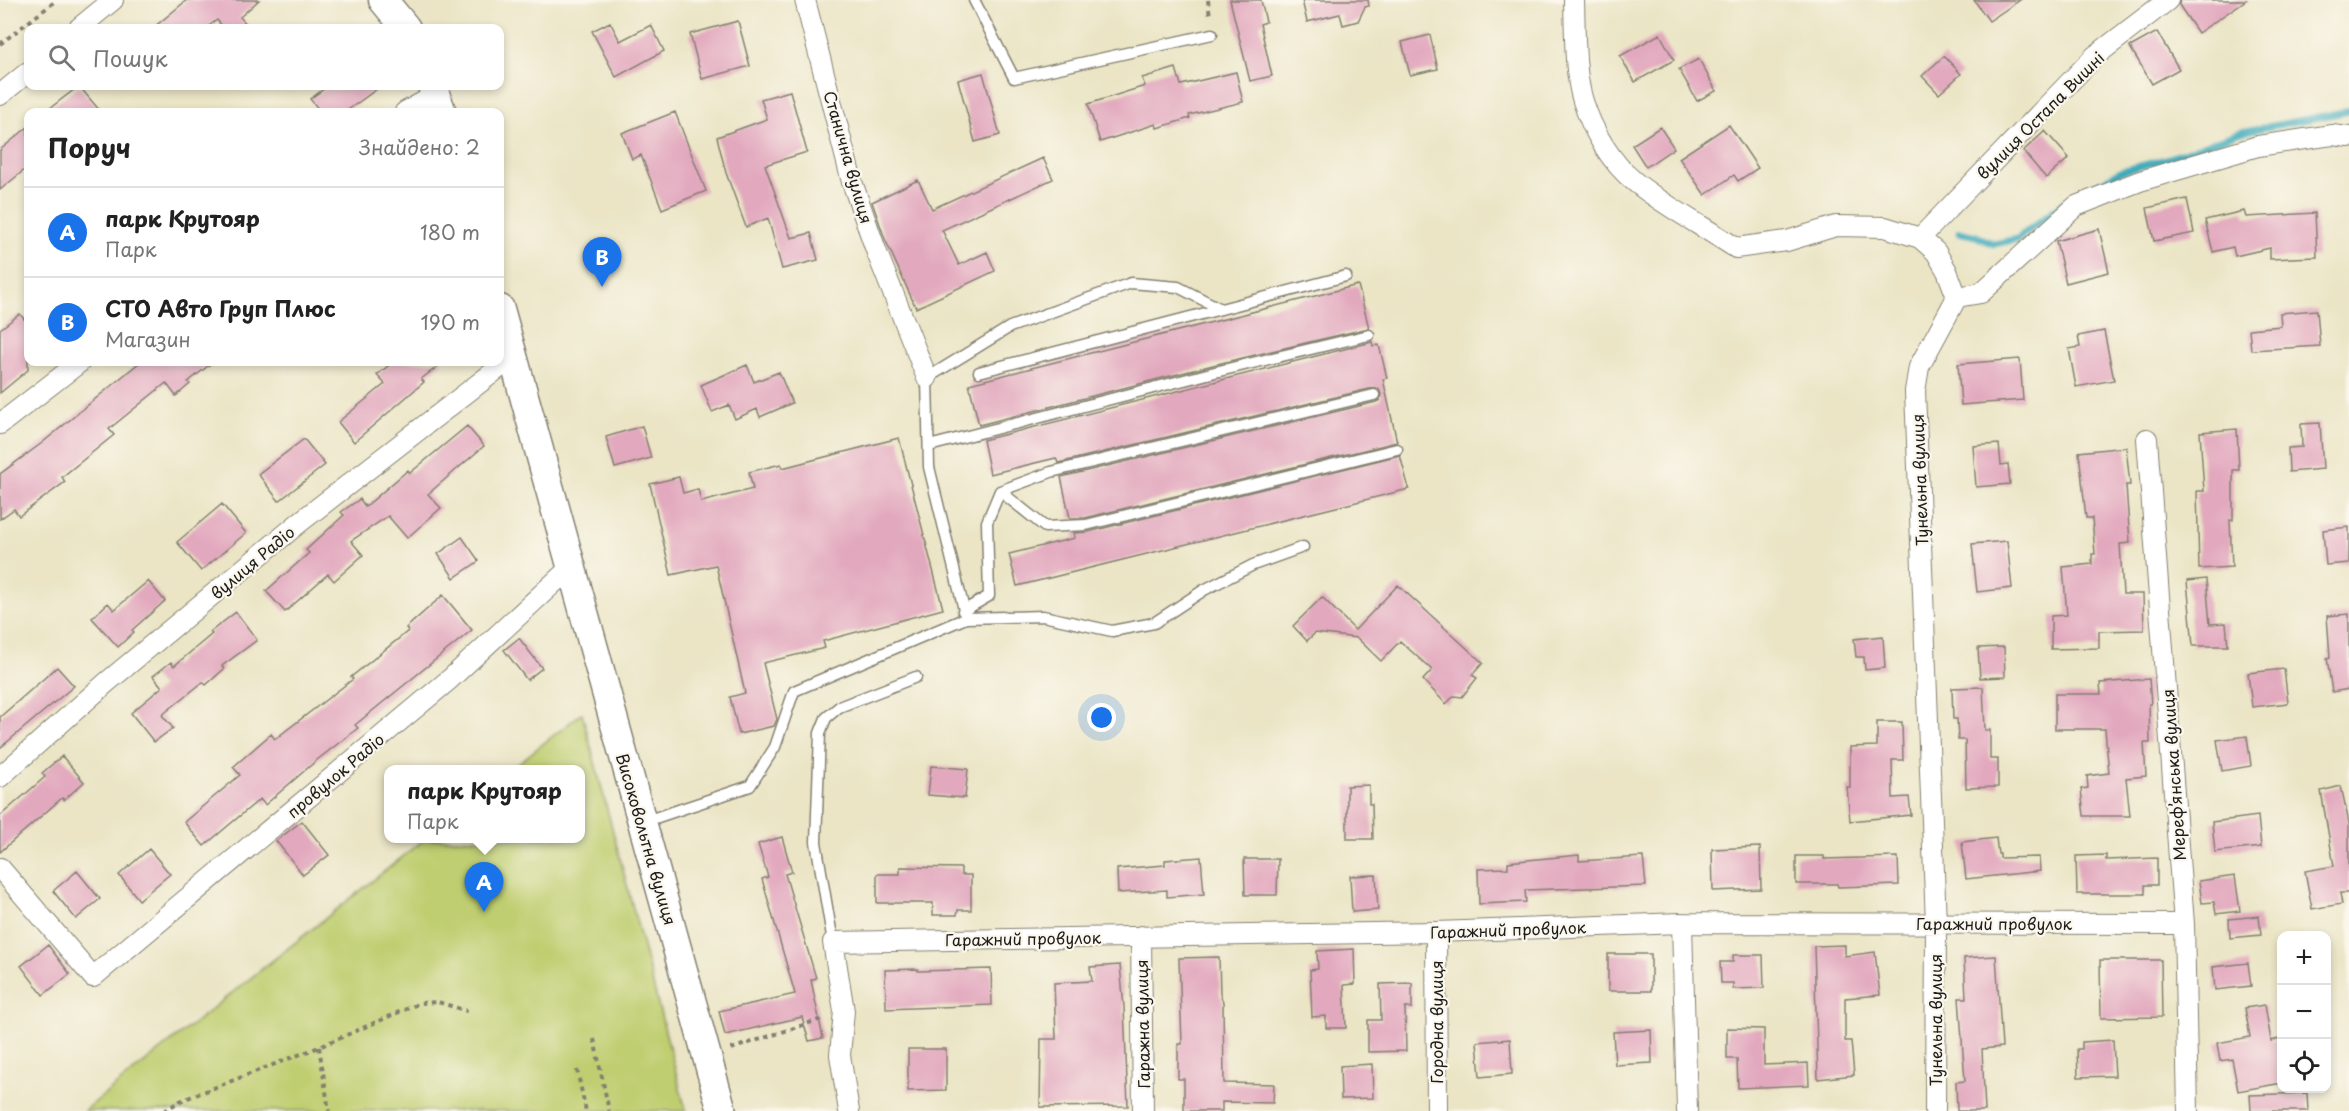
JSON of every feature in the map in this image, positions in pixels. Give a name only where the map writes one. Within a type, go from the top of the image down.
[{"type":"main road","points":[[383,0],[403,24]]},
{"type":"main road","name":"Високовольтна вулиця","points":[[504,324],[722,1111]]},
{"type":"street","points":[[84,24],[113,0]]},
{"type":"street","name":"Станична вулиця","points":[[805,0],[852,182],[877,253],[927,378]]},
{"type":"street","points":[[1574,0],[1576,57],[1582,99],[1592,125],[1606,150],[1634,181],[1736,248],[1787,241],[1836,226],[1885,227],[1920,238],[1936,252],[1947,271],[1957,297],[1982,293],[2076,206],[2140,180],[2258,146],[2332,135],[2349,137]]},
{"type":"street","name":"вулиця Остапа Вишні","points":[[1920,238],[2095,56],[2168,0]]},
{"type":"street","points":[[0,95],[24,75]]},
{"type":"street","points":[[414,108],[437,98]]},
{"type":"street","name":"Тунельна вулиця","points":[[1935,1111],[1936,923],[1915,391],[1919,367],[1957,297]]},
{"type":"street","name":"вулиця Радіо","points":[[504,364],[513,357]]},
{"type":"street","points":[[0,424],[75,366]]},
{"type":"street","name":"вулиця Радіо","points":[[0,777],[116,676],[300,522],[501,366]]},
{"type":"street","name":"Мерефʼянська вулиця","points":[[2147,439],[2184,924],[2188,1111]]},
{"type":"street","name":"провулок Радіо","points":[[0,868],[93,977],[450,679],[571,567]]},
{"type":"street","points":[[1682,922],[1687,1111]]},
{"type":"street","name":"Гаражний провулок","points":[[833,942],[1436,932],[1682,922],[2184,924]]},
{"type":"street","name":"Городна вулиця","points":[[1436,932],[1437,1111]]},
{"type":"street","name":"Гаражна вулиця","points":[[1141,936],[1143,1111]]},
{"type":"street","points":[[833,942],[843,1011],[840,1055],[849,1111]]},
{"type":"lane","points":[[974,0],[1014,78],[1212,34]]},
{"type":"lane","points":[[979,372],[1346,276]]},
{"type":"lane","points":[[965,615],[929,467],[927,378],[1010,327],[1131,283],[1179,286],[1221,309]]},
{"type":"lane","points":[[929,446],[1369,335]]},
{"type":"lane","points":[[642,822],[750,786],[775,747],[794,691],[965,615],[990,596],[987,522],[1000,491],[1051,472],[1374,395]]},
{"type":"lane","points":[[1000,491],[1045,527],[1086,525],[1397,449]]},
{"type":"lane","points":[[965,615],[1043,616],[1112,631],[1154,623],[1204,590],[1253,565],[1303,547]]},
{"type":"lane","points":[[833,942],[816,842],[820,733],[826,718],[839,707],[916,677]]},
{"type":"path","points":[[26,24],[57,0]]},
{"type":"path","points":[[0,44],[24,25]]},
{"type":"path","points":[[164,1111],[180,1101],[319,1047],[420,1003],[438,1002],[467,1011]]},
{"type":"path","points":[[708,1057],[843,1011]]},
{"type":"path","points":[[594,1039],[609,1111]]},
{"type":"path","points":[[319,1047],[329,1111]]},
{"type":"path","points":[[577,1070],[586,1111]]},
{"type":"green space","points":[[582,713],[686,1111],[84,1111],[420,843],[585,843],[585,765],[516,765]]},
{"type":"building","points":[[187,0],[259,0],[240,17],[246,24],[220,24],[217,20],[212,24],[158,24]]},
{"type":"building","points":[[1230,0],[1261,0],[1266,22],[1260,24],[1272,76],[1250,81]]},
{"type":"building","points":[[1302,0],[1368,0],[1369,6],[1365,7],[1358,21],[1343,25],[1340,14],[1307,22]]},
{"type":"building","points":[[1974,0],[2020,0],[1989,21]]},
{"type":"building","points":[[2180,0],[2246,0],[2198,33],[2179,5]]},
{"type":"building","points":[[738,21],[750,66],[702,79],[690,34]]},
{"type":"building","points":[[610,22],[620,41],[651,25],[664,51],[616,77],[592,31]]},
{"type":"building","points":[[2157,32],[2179,69],[2152,84],[2130,47]]},
{"type":"building","points":[[1660,34],[1674,60],[1635,82],[1620,56]]},
{"type":"building","points":[[1430,35],[1438,69],[1410,75],[1402,42]]},
{"type":"building","points":[[1944,56],[1961,74],[1939,94],[1922,76]]},
{"type":"building","points":[[1699,59],[1716,91],[1697,101],[1679,69]]},
{"type":"building","points":[[1176,68],[1181,85],[1236,72],[1243,102],[1189,115],[1190,118],[1157,128],[1156,124],[1100,142],[1088,104],[1145,86],[1142,78]]},
{"type":"building","points":[[983,73],[1000,135],[975,142],[958,80]]},
{"type":"building","points":[[74,90],[82,90],[98,108],[50,108]]},
{"type":"building","points":[[322,90],[375,90],[351,108],[318,108],[310,99]]},
{"type":"building","points":[[790,91],[807,152],[765,165],[791,238],[811,233],[818,260],[782,269],[768,218],[746,227],[726,173],[717,137],[767,119],[761,99]]},
{"type":"building","points":[[675,112],[706,191],[662,209],[641,155],[632,159],[622,133]]},
{"type":"building","points":[[1729,125],[1758,168],[1738,181],[1734,175],[1705,195],[1679,158]]},
{"type":"building","points":[[1660,127],[1674,148],[1646,167],[1632,145]]},
{"type":"building","points":[[24,130],[24,170],[0,190],[0,150]]},
{"type":"building","points":[[2045,131],[2069,158],[2046,178],[2023,151]]},
{"type":"building","points":[[1043,158],[1053,179],[942,230],[959,265],[987,252],[995,271],[916,308],[885,239],[872,202],[918,180],[932,209]]},
{"type":"building","points":[[2187,199],[2194,233],[2154,241],[2147,208]]},
{"type":"building","points":[[2244,211],[2246,217],[2315,213],[2317,257],[2270,259],[2270,248],[2235,256],[2233,247],[2213,252],[2205,220]]},
{"type":"building","points":[[2099,229],[2109,272],[2066,283],[2056,241]]},
{"type":"building","points":[[1358,285],[1369,328],[979,425],[969,384]]},
{"type":"building","points":[[2317,310],[2320,346],[2251,350],[2249,329],[2281,326],[2280,313]]},
{"type":"building","points":[[20,314],[24,319],[24,366],[28,366],[28,370],[0,393],[0,329]]},
{"type":"building","points":[[2104,331],[2114,380],[2076,387],[2069,349],[2080,347],[2078,336]]},
{"type":"building","points":[[1372,342],[1373,346],[1379,345],[1387,378],[1383,379],[1397,442],[1085,518],[1070,518],[1061,477],[1376,402],[1380,400],[1381,394],[1379,389],[1373,388],[1058,463],[1056,458],[990,474],[983,440]]},
{"type":"building","points":[[2020,359],[2023,400],[1961,405],[1958,364]]},
{"type":"building","points":[[747,365],[754,382],[779,372],[792,403],[760,417],[757,409],[735,419],[729,405],[712,412],[701,385]]},
{"type":"building","points":[[135,366],[208,366],[188,382],[190,384],[176,396],[166,383],[109,429],[114,435],[62,477],[65,482],[19,516],[14,509],[0,519],[0,474],[42,443]]},
{"type":"building","points":[[388,366],[439,366],[421,379],[424,382],[354,442],[338,422],[385,384],[377,375]]},
{"type":"building","points":[[2320,423],[2323,469],[2289,472],[2288,448],[2302,447],[2301,424]]},
{"type":"building","points":[[467,426],[484,446],[428,494],[441,508],[407,538],[388,516],[351,541],[363,555],[334,581],[328,574],[285,612],[266,591],[309,553],[306,550],[344,515],[341,512],[360,499],[365,507],[408,470],[410,473]]},
{"type":"building","points":[[642,426],[651,458],[615,468],[606,437]]},
{"type":"building","points":[[2237,429],[2239,470],[2233,470],[2233,520],[2230,520],[2232,567],[2199,569],[2197,491],[2204,491],[2200,432]]},
{"type":"building","points":[[899,438],[943,609],[823,641],[825,648],[763,663],[777,719],[774,726],[739,734],[730,697],[745,693],[716,565],[671,575],[650,484],[679,477],[683,493],[698,489],[701,502],[753,489],[749,472],[781,464],[782,468]]},
{"type":"building","points":[[304,439],[325,465],[279,501],[258,474]]},
{"type":"building","points":[[1999,444],[2001,465],[2008,464],[2010,484],[1976,487],[1973,446]]},
{"type":"building","points":[[2126,447],[2130,485],[2126,485],[2130,543],[2120,544],[2123,594],[2143,594],[2144,630],[2099,631],[2099,648],[2051,649],[2051,616],[2067,615],[2063,567],[2092,564],[2092,554],[2095,554],[2092,518],[2086,518],[2079,452]]},
{"type":"building","points":[[1400,455],[1409,489],[1017,586],[1009,554],[1075,538],[1074,533],[1088,532]]},
{"type":"building","points":[[222,504],[246,533],[201,571],[177,542]]},
{"type":"building","points":[[2349,527],[2349,563],[2326,565],[2323,530]]},
{"type":"building","points":[[462,537],[479,561],[454,578],[438,554]]},
{"type":"building","points":[[2007,541],[2012,588],[1977,592],[1972,544]]},
{"type":"building","points":[[2206,579],[2210,624],[2226,623],[2228,646],[2193,646],[2187,581]]},
{"type":"building","points":[[148,581],[165,601],[132,630],[134,632],[118,647],[92,618],[108,603],[114,610]]},
{"type":"building","points":[[1398,585],[1483,663],[1472,675],[1477,678],[1462,697],[1454,696],[1446,704],[1423,680],[1432,670],[1400,641],[1381,661],[1357,638],[1315,633],[1307,641],[1293,626],[1322,597],[1355,630]]},
{"type":"building","points":[[443,595],[472,630],[355,725],[358,728],[265,805],[260,799],[204,846],[184,822],[240,775],[233,767],[271,734],[275,739],[353,679],[351,677],[408,631],[406,628]]},
{"type":"building","points":[[236,612],[257,640],[222,666],[224,669],[206,685],[203,682],[162,715],[173,728],[154,742],[131,713],[162,687],[153,676],[171,662],[174,666],[212,634],[210,632]]},
{"type":"building","points":[[2349,614],[2349,689],[2332,692],[2327,658],[2330,657],[2327,616]]},
{"type":"building","points":[[1883,636],[1885,668],[1865,670],[1864,657],[1856,657],[1854,639]]},
{"type":"building","points":[[519,638],[542,668],[527,680],[504,650]]},
{"type":"building","points":[[2004,647],[2005,677],[1980,678],[1978,648]]},
{"type":"building","points":[[57,667],[74,686],[0,748],[0,717]]},
{"type":"building","points":[[2284,669],[2288,703],[2252,707],[2248,673]]},
{"type":"building","points":[[2149,679],[2150,743],[2144,743],[2146,776],[2126,778],[2130,816],[2084,816],[2081,789],[2088,788],[2087,776],[2109,773],[2105,729],[2055,729],[2055,694],[2101,694],[2100,683]]},
{"type":"building","points":[[1983,687],[1985,730],[1990,730],[1990,759],[1998,759],[1998,787],[1966,788],[1965,740],[1958,740],[1957,719],[1953,719],[1952,688]]},
{"type":"building","points":[[1877,722],[1902,722],[1903,760],[1892,760],[1893,798],[1909,797],[1911,815],[1850,821],[1847,787],[1850,787],[1850,747],[1877,746]]},
{"type":"building","points":[[2247,736],[2251,766],[2222,771],[2217,740]]},
{"type":"building","points":[[62,756],[84,782],[0,852],[0,816],[45,777],[42,773]]},
{"type":"building","points":[[931,766],[968,769],[965,798],[928,795]]},
{"type":"building","points":[[1369,785],[1373,839],[1347,839],[1347,786]]},
{"type":"building","points":[[2341,786],[2349,823],[2349,893],[2340,893],[2342,904],[2312,909],[2305,871],[2334,866],[2321,791]]},
{"type":"building","points":[[2258,816],[2261,847],[2215,852],[2212,822]]},
{"type":"building","points":[[302,821],[329,855],[303,875],[276,841]]},
{"type":"building","points":[[782,837],[792,872],[785,874],[816,978],[811,980],[823,1038],[809,1041],[802,1017],[725,1035],[719,1011],[795,994],[762,879],[768,877],[758,844]]},
{"type":"building","points":[[1996,838],[2000,858],[2039,857],[2040,871],[1966,879],[1962,842]]},
{"type":"building","points":[[1760,847],[1761,889],[1713,891],[1712,849]]},
{"type":"building","points":[[149,849],[170,874],[139,900],[119,875]]},
{"type":"building","points":[[1579,855],[1579,861],[1643,857],[1646,886],[1525,890],[1526,902],[1479,904],[1478,869],[1508,868],[1508,862]]},
{"type":"building","points":[[2106,855],[2106,860],[2157,858],[2157,885],[2145,885],[2145,894],[2077,894],[2076,856]]},
{"type":"building","points":[[1796,856],[1824,856],[1824,859],[1898,857],[1899,885],[1838,887],[1837,884],[1796,884]]},
{"type":"building","points":[[1201,857],[1204,894],[1167,897],[1167,890],[1118,893],[1117,869],[1165,865],[1165,860]]},
{"type":"building","points":[[1244,859],[1278,859],[1277,895],[1245,895]]},
{"type":"building","points":[[900,867],[961,868],[961,875],[971,875],[971,910],[958,910],[957,915],[933,915],[933,903],[877,903],[877,874],[900,874]]},
{"type":"building","points":[[77,871],[100,899],[76,919],[53,891]]},
{"type":"building","points":[[1376,875],[1378,910],[1352,912],[1350,876]]},
{"type":"building","points":[[2235,876],[2240,911],[2216,914],[2214,902],[2202,903],[2199,881]]},
{"type":"building","points":[[2259,916],[2261,935],[2230,938],[2229,919]]},
{"type":"building","points":[[48,945],[70,974],[43,995],[21,966]]},
{"type":"building","points":[[1845,945],[1845,956],[1875,952],[1880,995],[1845,998],[1845,1041],[1851,1041],[1854,1075],[1818,1079],[1814,946]]},
{"type":"building","points":[[1354,949],[1355,984],[1344,985],[1346,1028],[1326,1028],[1326,1016],[1312,1017],[1310,970],[1318,969],[1317,951]]},
{"type":"building","points":[[1608,954],[1651,954],[1651,991],[1608,991]]},
{"type":"building","points":[[1733,955],[1763,955],[1764,988],[1733,989],[1733,983],[1721,983],[1720,962],[1733,962]]},
{"type":"building","points":[[1996,956],[2002,1047],[1982,1049],[1985,1111],[1957,1111],[1956,1082],[1965,1081],[1959,998],[1966,998],[1964,958]]},
{"type":"building","points":[[1219,957],[1220,994],[1223,1002],[1224,1083],[1274,1084],[1273,1103],[1222,1102],[1222,1111],[1184,1111],[1184,1079],[1178,1079],[1178,1044],[1182,1044],[1179,958]]},
{"type":"building","points":[[2100,960],[2161,960],[2162,1017],[2101,1018]]},
{"type":"building","points":[[2248,963],[2251,986],[2215,990],[2213,967]]},
{"type":"building","points":[[1120,965],[1128,1106],[1040,1107],[1041,1039],[1056,1039],[1054,983],[1092,981],[1090,967]]},
{"type":"building","points":[[918,969],[918,971],[991,969],[992,1005],[886,1009],[885,970]]},
{"type":"building","points":[[1412,983],[1412,1008],[1405,1008],[1406,1051],[1368,1052],[1368,1020],[1381,1020],[1380,984]]},
{"type":"building","points":[[2265,1005],[2271,1041],[2277,1040],[2277,1084],[2238,1091],[2232,1059],[2220,1061],[2217,1043],[2250,1037],[2245,1008]]},
{"type":"building","points":[[1727,1028],[1764,1029],[1764,1065],[1808,1063],[1809,1085],[1738,1088],[1737,1059],[1727,1059]]},
{"type":"building","points":[[1651,1030],[1652,1063],[1615,1065],[1613,1032]]},
{"type":"building","points":[[1510,1039],[1512,1074],[1480,1077],[1477,1042]]},
{"type":"building","points":[[2113,1040],[2115,1076],[2078,1077],[2077,1049],[2082,1049],[2082,1042]]},
{"type":"building","points":[[908,1049],[946,1049],[946,1090],[908,1091]]},
{"type":"building","points":[[1372,1064],[1373,1098],[1341,1099],[1340,1066]]},
{"type":"building","points":[[2307,1093],[2308,1111],[2251,1111],[2250,1095]]},
{"type":"waterway","points":[[1959,232],[1994,244],[2017,239],[2065,202],[2122,171],[2170,158],[2241,132],[2349,111]]},
{"type":"place","name":"СТО Авто Груп Плюс","points":[[602,287]]},
{"type":"place","name":"парк Крутояр","points":[[484,912]]}]
